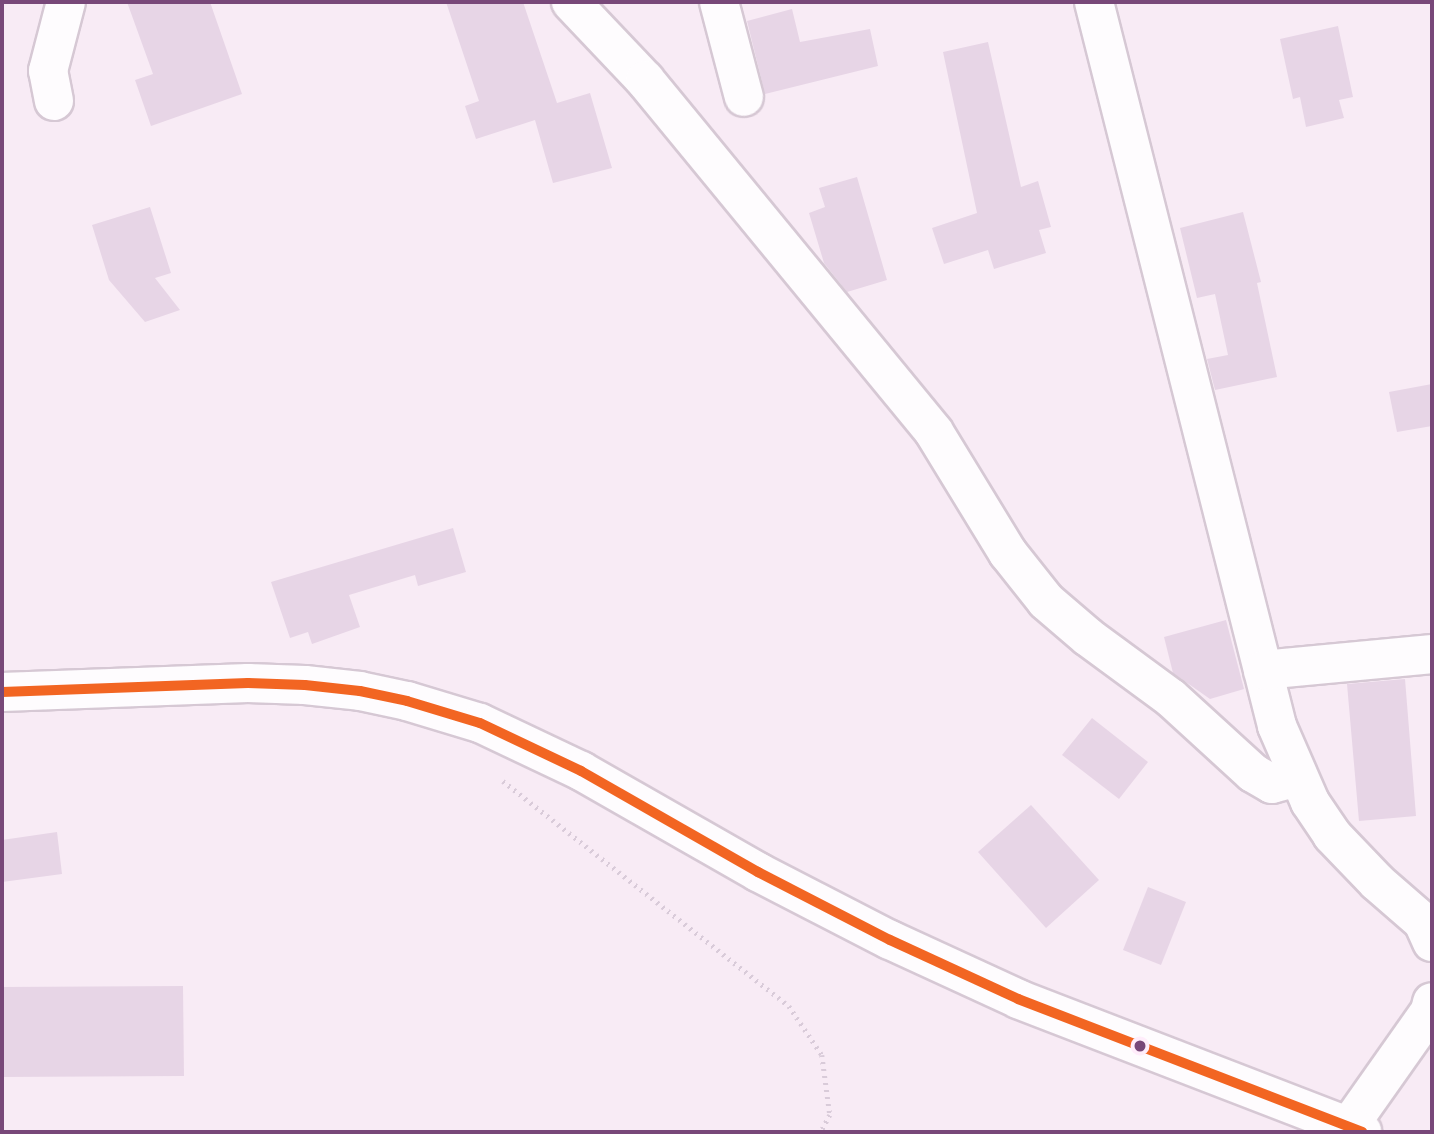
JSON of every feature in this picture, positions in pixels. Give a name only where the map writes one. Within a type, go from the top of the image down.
[{"type":"street","points":[[54,101],[48,71],[66,2]]},
{"type":"street","points":[[571,2],[645,80],[934,432],[1008,553],[1046,601],[1088,637],[1171,698],[1253,774],[1272,784],[1298,777]]},
{"type":"street","points":[[719,2],[744,97]]},
{"type":"street","points":[[1094,2],[1276,726],[1310,802],[1332,835],[1377,882],[1423,922],[1432,942]]},
{"type":"street","points":[[1263,670],[1432,654]]},
{"type":"street","points":[[2,681],[2,692],[248,682],[305,685],[395,698],[480,723],[580,771],[758,872],[902,945],[1018,999],[1356,1129],[1430,1011],[1432,1002]]},
{"type":"path","points":[[500,779],[789,1006],[822,1055],[830,1115],[821,1132]]},
{"type":"building","points":[[127,2],[210,2],[242,94],[151,126],[135,80],[153,74]]},
{"type":"building","points":[[446,2],[523,2],[557,103],[590,93],[612,168],[553,183],[535,120],[476,139],[465,106],[479,101]]},
{"type":"building","points":[[792,9],[800,42],[870,29],[878,66],[765,94],[747,21]]},
{"type":"building","points":[[1338,26],[1353,97],[1339,100],[1344,118],[1306,127],[1300,97],[1293,99],[1280,39]]},
{"type":"building","points":[[988,42],[1021,187],[1038,181],[1051,227],[1039,230],[1046,253],[994,269],[988,250],[944,264],[932,228],[977,213],[943,52]]},
{"type":"building","points":[[857,177],[887,280],[847,292],[824,263],[809,213],[825,207],[819,188]]},
{"type":"building","points":[[150,207],[171,273],[155,278],[180,310],[145,322],[109,280],[92,225]]},
{"type":"building","points":[[1243,212],[1261,282],[1257,283],[1277,377],[1215,390],[1207,359],[1228,355],[1215,294],[1197,298],[1180,228]]},
{"type":"building","points":[[1432,384],[1432,426],[1397,432],[1389,392]]},
{"type":"building","points":[[453,528],[466,572],[418,586],[415,575],[349,595],[360,627],[312,644],[308,632],[290,638],[271,582]]},
{"type":"building","points":[[1226,620],[1244,689],[1210,699],[1173,673],[1164,637]]},
{"type":"building","points":[[1405,679],[1416,816],[1359,821],[1347,684]]},
{"type":"building","points":[[1092,718],[1148,762],[1119,799],[1062,755]]},
{"type":"building","points":[[1031,805],[1099,880],[1046,928],[978,852]]},
{"type":"building","points":[[57,832],[62,874],[2,882],[2,840]]},
{"type":"building","points":[[1148,887],[1186,902],[1161,965],[1123,950]]},
{"type":"building","points":[[183,986],[184,1076],[2,1077],[2,987]]},
{"type":"transit line","points":[[2,692],[248,683],[305,685],[360,691],[407,701],[480,723],[581,771],[758,872],[890,940],[1018,999],[1362,1132]]}]
